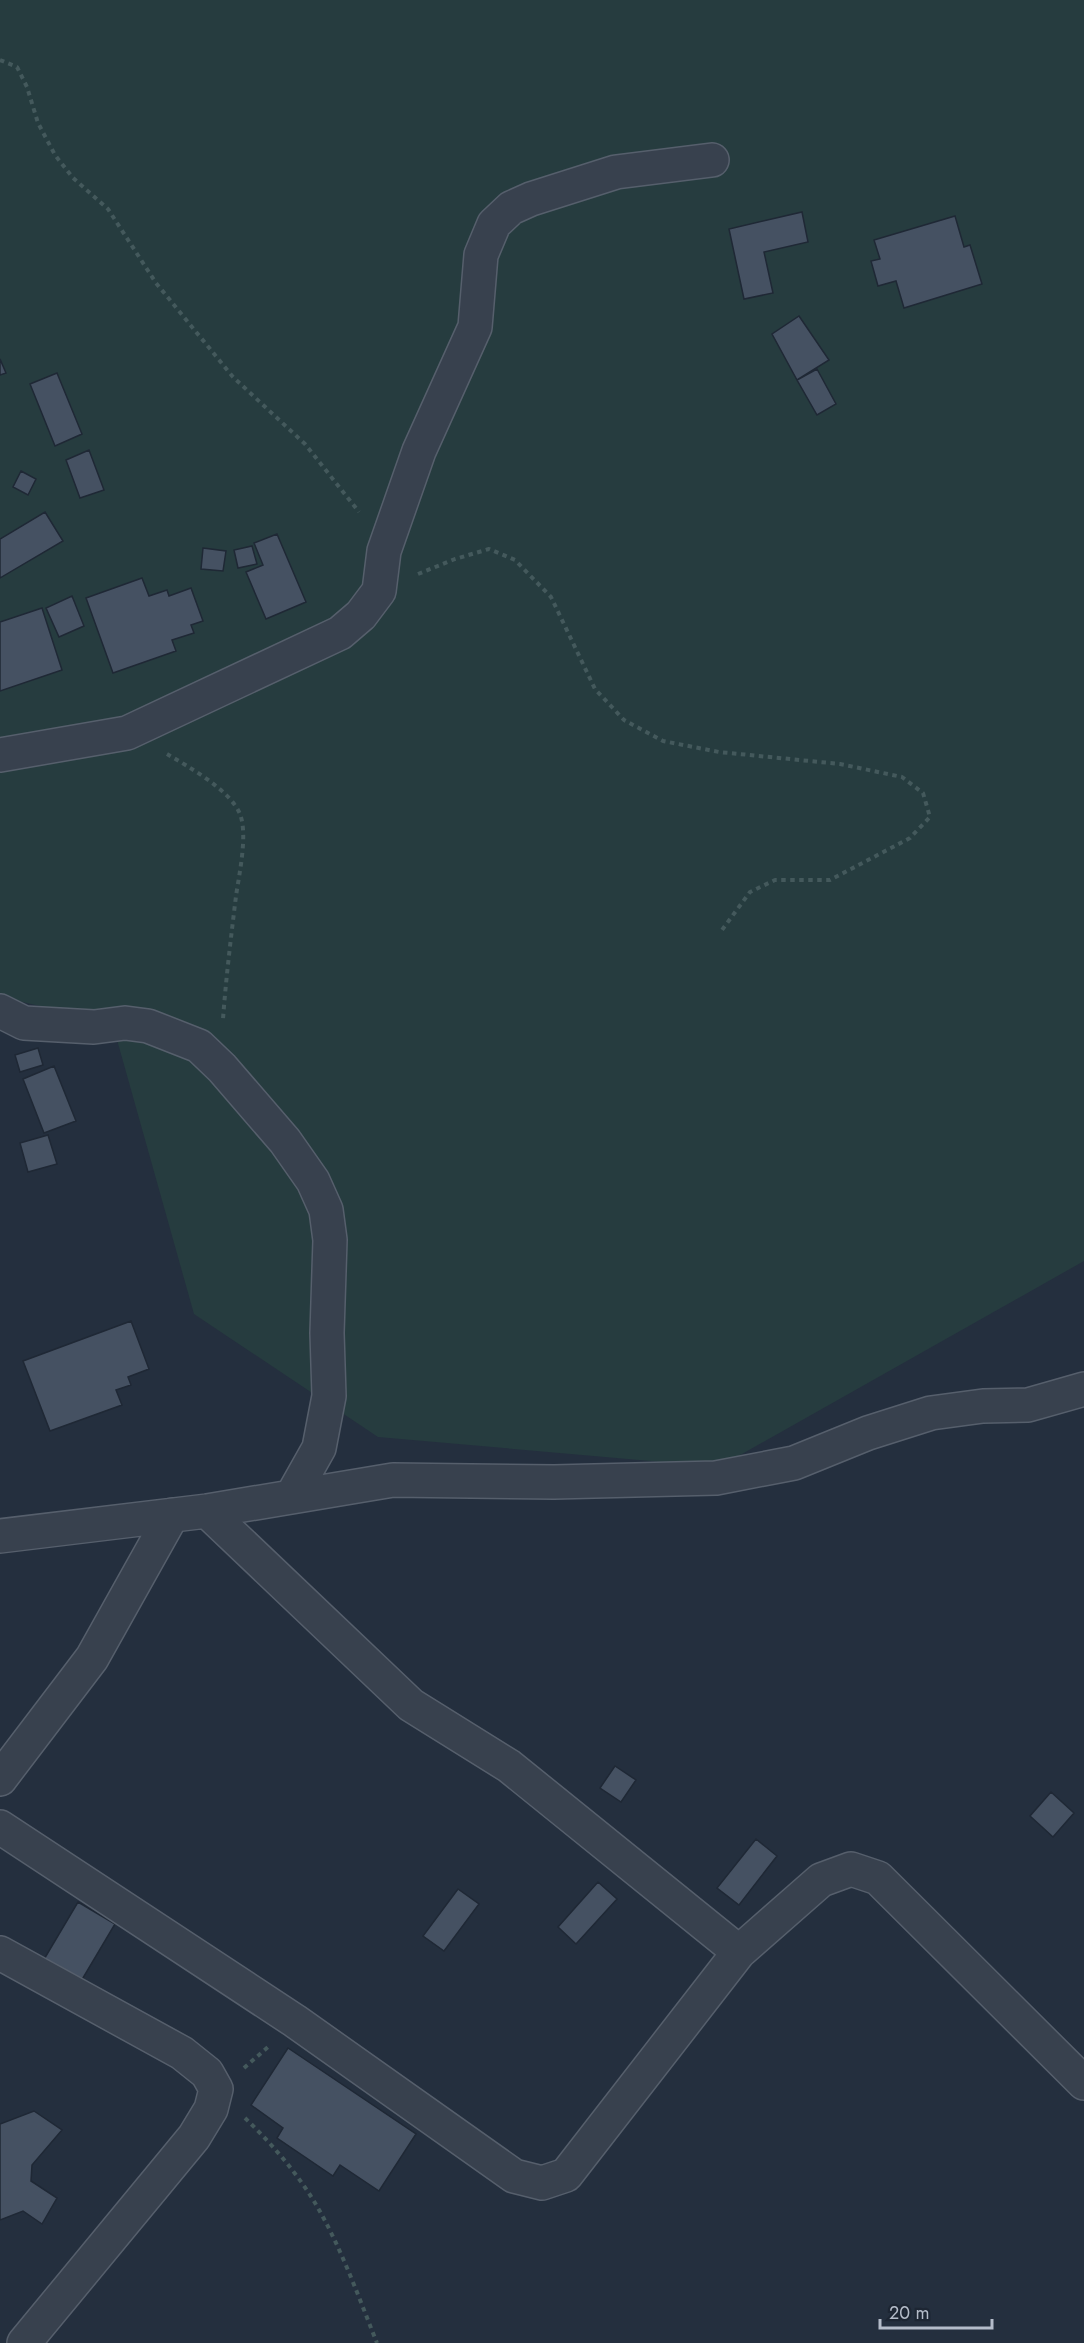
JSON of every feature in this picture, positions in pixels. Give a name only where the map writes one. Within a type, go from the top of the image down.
[{"type":"street","points":[[0,755],[127,733],[340,633],[361,615],[379,591],[384,551],[419,451],[475,327],[481,255],[494,224],[511,207],[616,172],[712,160]]},
{"type":"street","points":[[0,1011],[24,1023],[94,1027],[125,1023],[148,1026],[200,1046],[285,1141],[313,1180],[326,1210],[330,1240],[327,1333],[329,1396],[319,1448],[292,1496]]},
{"type":"street","points":[[0,1536],[207,1511],[393,1480],[554,1482],[716,1478],[794,1463],[868,1433],[931,1413],[983,1406],[1028,1405],[1084,1389]]},
{"type":"street","points":[[207,1511],[411,1705],[509,1766],[739,1952]]},
{"type":"street","points":[[0,1779],[92,1658],[172,1515]]},
{"type":"street","points":[[0,1827],[296,2021],[514,2176],[542,2183],[566,2175],[739,1952],[821,1880],[850,1869],[878,1878],[1084,2082]]},
{"type":"street","points":[[0,1953],[182,2053],[207,2073],[216,2089],[211,2109],[194,2137],[24,2343]]},
{"type":"path","points":[[0,60],[17,67],[27,87],[38,123],[55,155],[73,178],[108,209],[156,283],[232,377],[305,444],[354,504],[384,551]]},
{"type":"path","points":[[379,591],[455,559],[489,549],[515,560],[551,597],[595,689],[624,720],[663,741],[719,752],[840,764],[902,777],[923,793],[930,817],[910,838],[830,880],[775,880],[750,892],[722,930]]},
{"type":"path","points":[[127,733],[189,767],[225,795],[240,814],[243,829],[241,858],[223,1017],[222,1068]]},
{"type":"path","points":[[296,2021],[234,2077],[216,2089],[286,2164],[318,2208],[349,2272],[377,2343]]},
{"type":"green space","points":[[0,0],[1084,0],[1084,1261],[719,1467],[378,1437],[194,1314],[112,1022],[0,997]]},
{"type":"building","points":[[802,212],[808,242],[764,252],[773,293],[744,299],[729,229]]},
{"type":"building","points":[[955,216],[964,247],[970,245],[982,284],[904,308],[896,281],[878,286],[871,261],[880,259],[874,240]]},
{"type":"building","points":[[799,316],[829,360],[797,380],[772,334]]},
{"type":"building","points":[[0,359],[6,373],[0,375]]},
{"type":"building","points":[[817,369],[836,404],[817,415],[797,380]]},
{"type":"building","points":[[57,373],[82,434],[55,446],[30,384]]},
{"type":"building","points":[[89,450],[104,490],[80,498],[66,460]]},
{"type":"building","points":[[21,471],[36,479],[28,495],[13,487]]},
{"type":"building","points":[[45,512],[63,541],[0,578],[0,539]]},
{"type":"building","points":[[277,534],[306,602],[266,619],[246,572],[263,565],[254,543]]},
{"type":"building","points":[[252,546],[257,564],[238,568],[234,550]]},
{"type":"building","points":[[203,548],[226,551],[223,571],[201,569]]},
{"type":"building","points":[[142,578],[149,596],[167,590],[169,596],[191,588],[203,621],[191,625],[194,633],[172,640],[176,651],[113,673],[86,598]]},
{"type":"building","points":[[72,596],[84,626],[59,637],[46,608]]},
{"type":"building","points":[[42,608],[62,670],[0,691],[0,622]]},
{"type":"building","points":[[38,1048],[43,1065],[20,1072],[15,1055]]},
{"type":"building","points":[[54,1066],[76,1121],[44,1133],[23,1079]]},
{"type":"building","points":[[48,1135],[57,1164],[28,1172],[20,1143]]},
{"type":"building","points":[[131,1321],[149,1369],[128,1377],[131,1385],[116,1390],[122,1405],[50,1431],[23,1361]]},
{"type":"building","points":[[615,1766],[636,1780],[621,1802],[600,1788]]},
{"type":"building","points":[[1051,1792],[1074,1813],[1053,1837],[1030,1816]]},
{"type":"building","points":[[756,1839],[777,1856],[739,1905],[717,1888]]},
{"type":"building","points":[[598,1882],[617,1899],[576,1944],[558,1927]]},
{"type":"building","points":[[458,1889],[479,1904],[444,1951],[423,1936]]},
{"type":"building","points":[[78,1902],[115,1924],[80,1983],[43,1961]]},
{"type":"building","points":[[288,2048],[416,2134],[379,2191],[340,2165],[333,2176],[277,2138],[283,2128],[251,2105]]},
{"type":"building","points":[[34,2111],[62,2130],[32,2165],[31,2181],[57,2198],[42,2224],[23,2211],[0,2220],[0,2124]]}]
